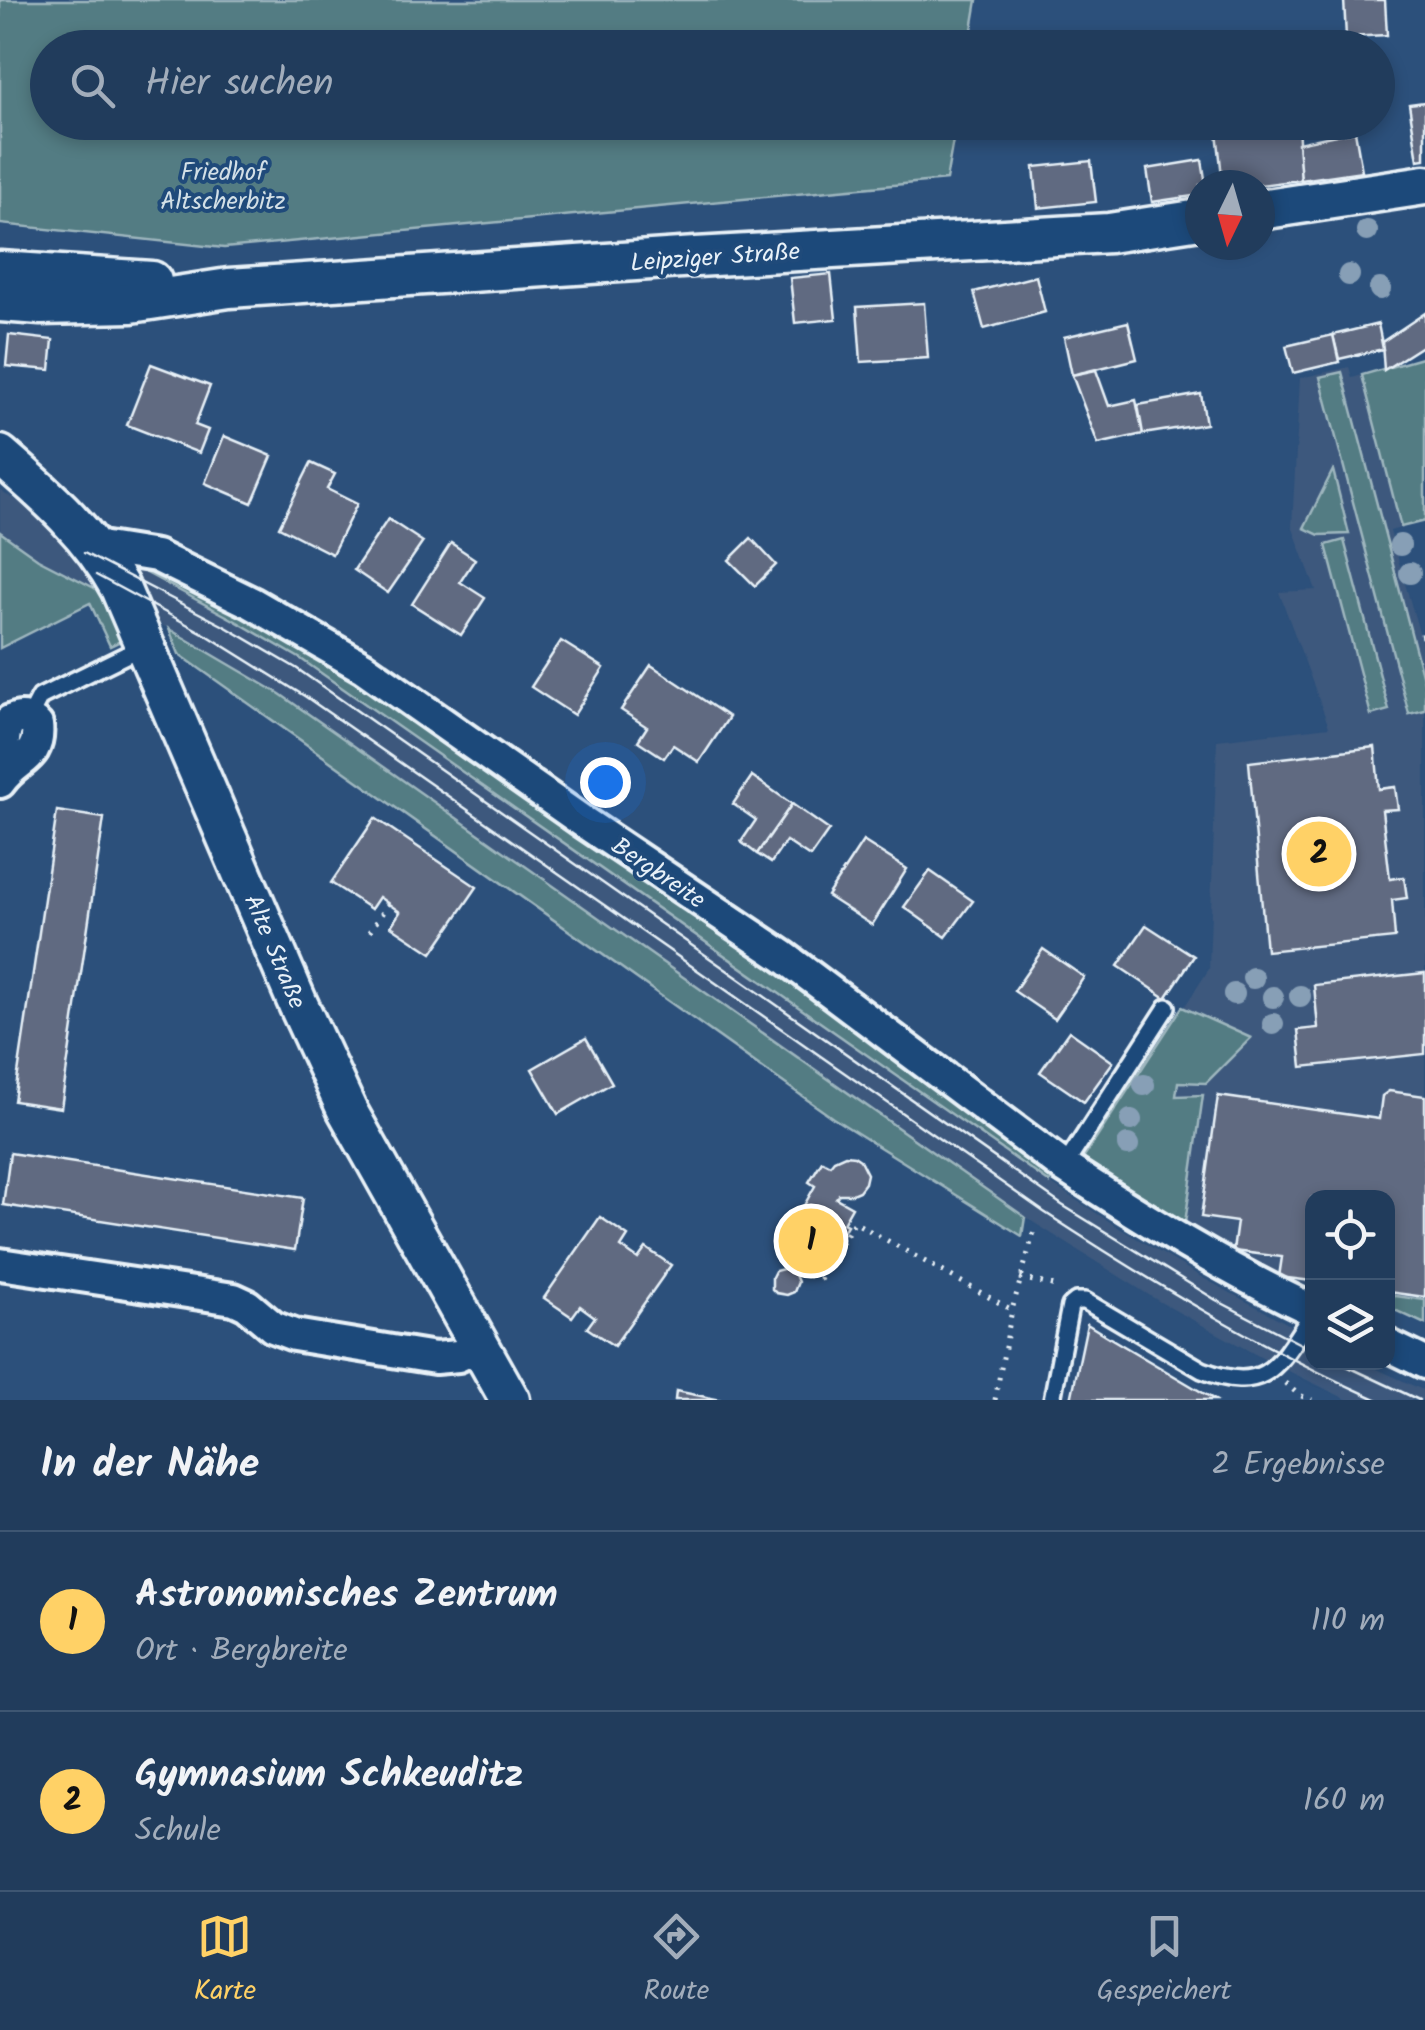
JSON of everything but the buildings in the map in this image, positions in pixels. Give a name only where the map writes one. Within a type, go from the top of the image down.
[{"type":"street","points":[[1275,208],[1425,185]]},
{"type":"street","name":"Leipziger Straße","points":[[0,302],[42,306],[131,303],[229,288],[1110,233],[1185,221]]},
{"type":"street","name":"Leipziger Straße","points":[[0,271],[229,288]]},
{"type":"street","points":[[0,455],[48,496],[94,546]]},
{"type":"street","name":"Alte Straße","points":[[94,546],[120,588],[346,1110],[510,1400]]},
{"type":"street","name":"Bergbreite","points":[[94,546],[156,556],[252,603],[363,666],[582,821],[783,956],[1064,1168],[1305,1308]]},
{"type":"street","points":[[0,773],[10,721],[29,718],[37,725],[39,741],[31,755],[0,782]]},
{"type":"street","points":[[0,1264],[234,1299],[273,1327],[294,1335],[434,1358],[458,1356],[479,1346]]},
{"type":"street","points":[[1395,1348],[1425,1363]]},
{"type":"lane","points":[[29,718],[40,698],[144,646]]},
{"type":"lane","points":[[1064,1168],[1168,1007]]},
{"type":"lane","points":[[1052,1400],[1070,1306],[1076,1301],[1085,1301],[1202,1370],[1241,1381],[1271,1371],[1305,1322]]},
{"type":"path","points":[[370,932],[388,904]]},
{"type":"path","points":[[820,1280],[854,1222],[1012,1310]]},
{"type":"path","points":[[996,1400],[1012,1310],[1035,1228]]},
{"type":"path","points":[[1020,1278],[1038,1282]]},
{"type":"path","points":[[1271,1371],[1312,1400]]},
{"type":"shaded area","points":[[1425,357],[1425,521],[1390,531],[1425,653],[1425,1300],[1395,1296],[1395,1190],[1305,1190],[1305,1284],[1277,1280],[1081,1166],[1209,969],[1217,740],[1329,727],[1279,592],[1316,590],[1292,526],[1300,378],[1349,367],[1352,378]]},
{"type":"shaded area","points":[[0,490],[60,528],[301,659],[1050,1183],[1203,1278],[1305,1333],[1305,1370],[1379,1370],[1425,1391],[1425,1400],[1348,1400],[1160,1302],[1025,1217],[280,694],[38,559],[0,532]]},
{"type":"green space","name":"Friedhof Altscherbitz","points":[[0,0],[977,0],[972,30],[30,30],[30,140],[953,140],[946,180],[224,248],[0,224]]},
{"type":"green space","points":[[1425,357],[1425,521],[1401,527],[1362,375]]},
{"type":"green space","points":[[1342,372],[1425,686],[1425,710],[1409,714],[1320,377]]},
{"type":"green space","points":[[1333,470],[1349,534],[1319,535],[1304,528]]},
{"type":"green space","points":[[0,532],[38,559],[104,593],[125,639],[110,646],[90,603],[0,648]]},
{"type":"green space","points":[[1344,540],[1389,710],[1371,715],[1326,545]]},
{"type":"green space","points":[[154,565],[243,609],[415,714],[954,1097],[1052,1176],[1050,1183],[301,659],[145,572]]},
{"type":"green space","points":[[169,629],[280,694],[1025,1217],[1022,1236],[833,1118],[179,654]]},
{"type":"green space","points":[[1182,1007],[1251,1038],[1206,1083],[1178,1082],[1176,1096],[1203,1095],[1185,1223],[1079,1165]]},
{"type":"green space","points":[[1395,1296],[1425,1300],[1425,1324],[1395,1310]]},
{"type":"tram line","points":[[84,553],[296,668],[1062,1205],[1216,1300],[1305,1346]]},
{"type":"tram line","points":[[96,575],[205,634],[306,697],[1084,1238],[1249,1336],[1378,1400]]},
{"type":"tram line","points":[[1355,1370],[1419,1400]]},
{"type":"place","name":"Gymnasium Schkeuditz","points":[[1319,854]]},
{"type":"place","name":"Astronomisches Zentrum","points":[[811,1241]]}]
